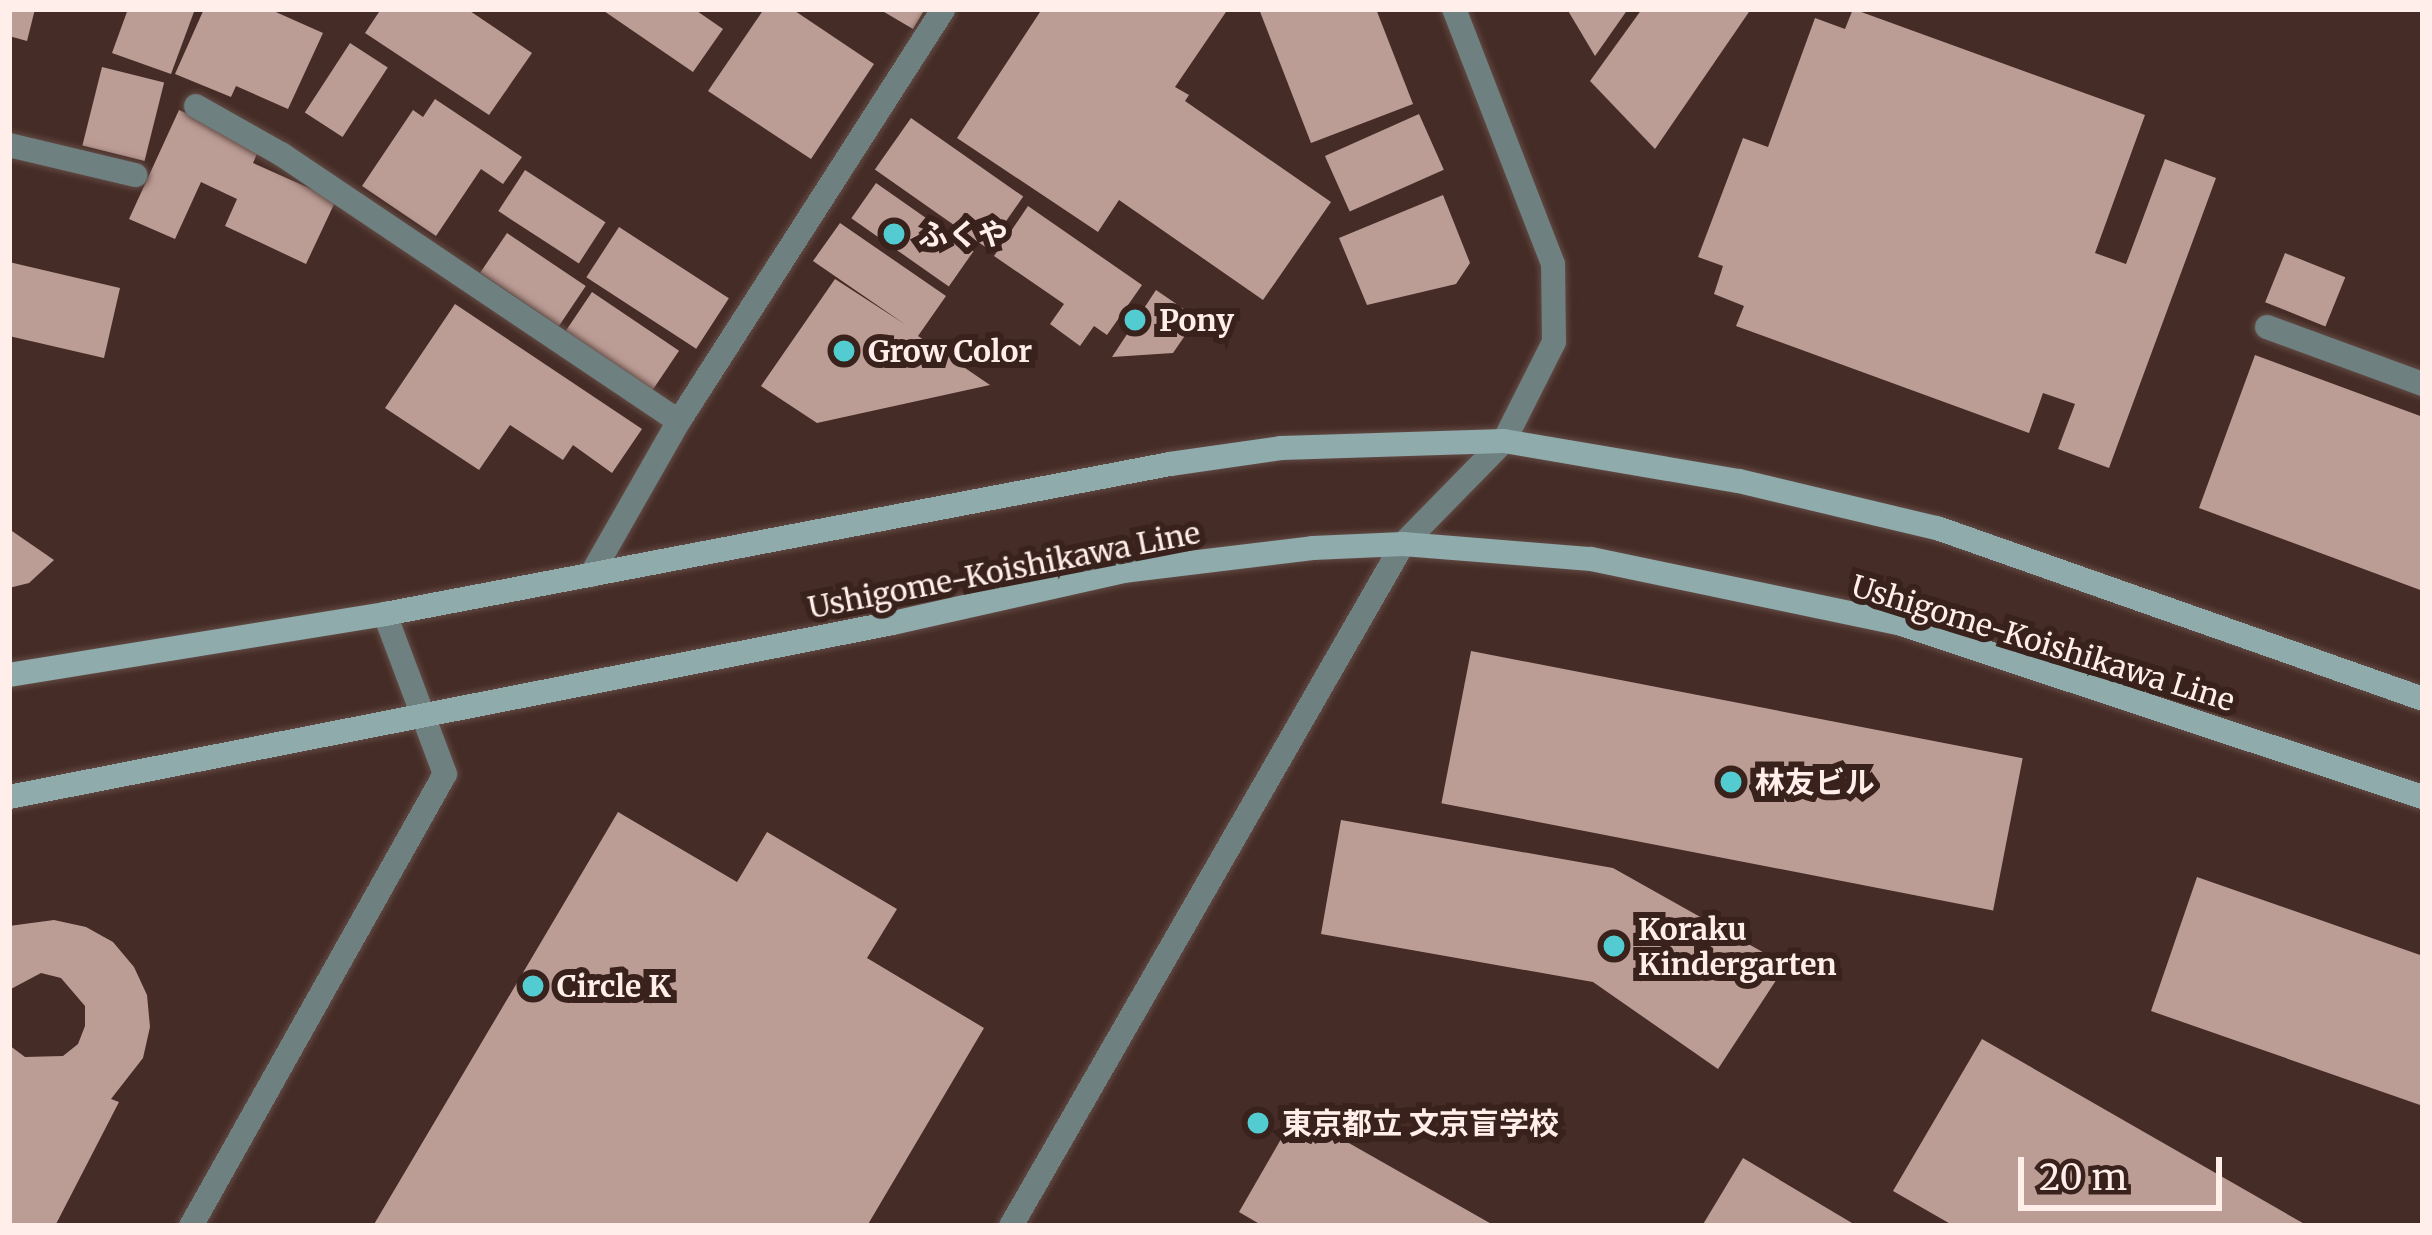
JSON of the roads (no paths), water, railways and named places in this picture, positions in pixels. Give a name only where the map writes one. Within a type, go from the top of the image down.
[{"type":"main road","points":[[9,675],[385,614],[1171,464],[1281,448],[1504,441],[1739,481],[1937,528],[2423,699]]},
{"type":"main road","name":"Ushigome-Koishikawa Line","points":[[9,797],[892,623],[1123,571],[1270,552],[1403,544],[1591,559],[1901,624],[2423,797]]},
{"type":"street","points":[[591,575],[679,421],[943,9]]},
{"type":"street","points":[[1011,1226],[1403,544],[1504,441],[1555,342],[1553,264],[1454,9]]},
{"type":"street","points":[[196,106],[281,154],[679,421]]},
{"type":"street","points":[[9,145],[134,175]]},
{"type":"street","points":[[2267,327],[2423,384]]},
{"type":"street","points":[[191,1226],[445,774],[427,713],[385,614]]},
{"type":"place","name":"ふくや","points":[[894,234]]},
{"type":"place","name":"Pony","points":[[1135,320]]},
{"type":"place","name":"Grow Color","points":[[844,351]]},
{"type":"place","name":"林友ビル","points":[[1731,782]]},
{"type":"place","name":"Koraku Kindergarten","points":[[1614,946]]},
{"type":"place","name":"Circle K","points":[[533,986]]},
{"type":"place","name":"東京都立 文京盲学校","points":[[1258,1123]]}]
